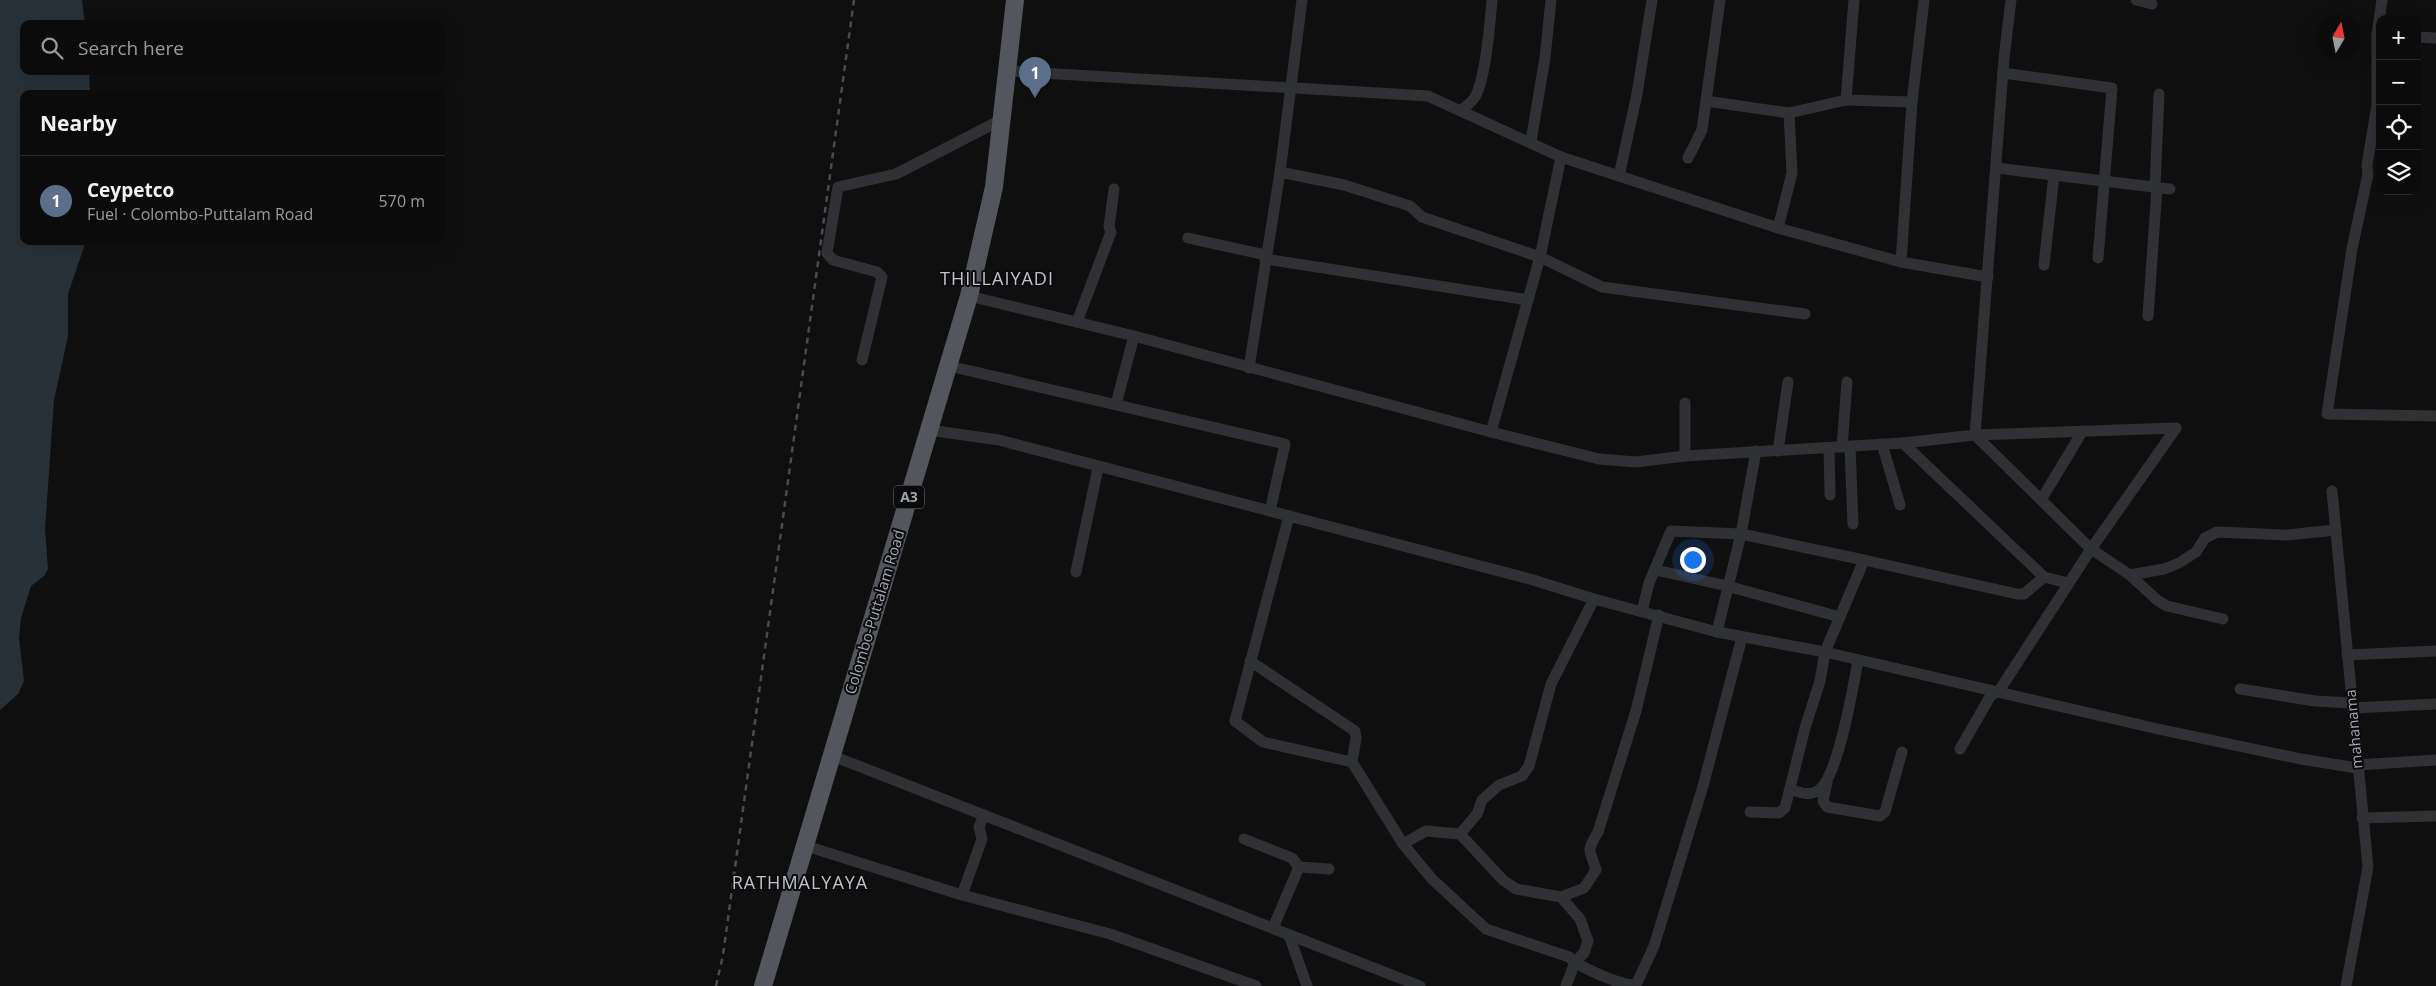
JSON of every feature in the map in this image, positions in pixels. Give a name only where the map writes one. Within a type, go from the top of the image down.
[{"type":"highway","name":"Colombo-Puttalam Road","points":[[763,986],[969,296],[994,187],[1015,0]]},
{"type":"street","points":[[1250,368],[1280,172],[1289,89],[1302,0]]},
{"type":"street","points":[[1461,111],[1475,97],[1490,25],[1492,0]]},
{"type":"street","points":[[1531,141],[1545,58],[1551,0]]},
{"type":"street","points":[[1619,176],[1637,94],[1652,0]]},
{"type":"street","points":[[1688,158],[1702,130],[1720,0]]},
{"type":"street","points":[[1846,100],[1854,0]]},
{"type":"street","points":[[1901,262],[1912,102],[1924,0]]},
{"type":"street","points":[[2011,0],[2003,73],[1975,434],[2091,549],[2130,575],[2157,600],[2168,606],[2223,619]]},
{"type":"street","points":[[2136,0],[2152,4]]},
{"type":"street","points":[[2380,15],[2382,0]]},
{"type":"street","points":[[2421,37],[2436,38]]},
{"type":"street","points":[[2378,60],[2377,105],[2366,165],[2368,174],[2352,249],[2327,414],[2436,416]]},
{"type":"street","points":[[1008,71],[1428,96],[1531,141],[1561,157],[1778,228],[1901,262],[1988,278]]},
{"type":"street","points":[[2003,73],[2112,88],[2098,258]]},
{"type":"street","points":[[2148,316],[2156,188],[2159,94]]},
{"type":"street","points":[[1706,101],[1789,113],[1846,100],[1912,102]]},
{"type":"street","points":[[1778,228],[1792,173],[1789,113]]},
{"type":"street","points":[[862,360],[882,277],[878,272],[833,260],[827,253],[838,186],[896,174],[1001,120]]},
{"type":"street","points":[[1491,432],[1540,257],[1561,157]]},
{"type":"street","points":[[1996,168],[2170,189]]},
{"type":"street","points":[[1280,172],[1344,185],[1410,206],[1422,217],[1540,257],[1602,287],[1805,314]]},
{"type":"street","points":[[2044,265],[2054,175]]},
{"type":"street","points":[[1077,322],[1111,232],[1108,227],[1114,189]]},
{"type":"street","points":[[1188,238],[1266,257],[1528,300]]},
{"type":"street","points":[[969,296],[1134,336],[1491,432],[1599,458],[1636,462],[1685,456],[1846,447],[1975,434],[2176,428],[2068,583],[1999,691],[1991,695],[1960,749]]},
{"type":"street","points":[[1116,404],[1134,336]]},
{"type":"street","points":[[949,366],[1285,444],[1270,511]]},
{"type":"street","points":[[1778,450],[1788,382]]},
{"type":"street","points":[[1847,382],[1846,447],[1853,524]]},
{"type":"street","points":[[1685,403],[1685,456]]},
{"type":"street","points":[[929,430],[998,440],[1098,468],[1530,579],[1594,599],[1717,632],[1825,652],[2158,729],[2301,760],[2357,766],[2436,760]]},
{"type":"street","points":[[2041,500],[2082,432]]},
{"type":"street","points":[[1902,442],[2044,577],[2068,583]]},
{"type":"street","points":[[1882,444],[1900,505]]},
{"type":"street","points":[[1828,448],[1830,495]]},
{"type":"street","points":[[1717,632],[1741,534],[1756,452]]},
{"type":"street","points":[[1076,572],[1098,468]]},
{"type":"street","name":"mahanama","points":[[2332,491],[2368,868],[2346,986]]},
{"type":"street","points":[[1289,516],[1235,721],[1263,742],[1352,762]]},
{"type":"street","points":[[2130,575],[2164,569],[2179,563],[2196,552],[2205,538],[2217,532],[2286,535],[2336,530]]},
{"type":"street","points":[[1642,611],[1649,583],[1671,531],[1741,534],[2017,594],[2024,594],[2044,577]]},
{"type":"street","points":[[1750,812],[1779,813],[1785,808],[1805,728],[1820,681],[1825,652],[1864,560]]},
{"type":"street","points":[[1656,570],[1727,586],[1840,617]]},
{"type":"street","points":[[1460,834],[1478,814],[1482,800],[1499,785],[1522,776],[1529,766],[1551,684],[1594,599]]},
{"type":"street","points":[[1403,844],[1426,832],[1460,834],[1503,880],[1516,889],[1561,897],[1584,888],[1596,870],[1589,856],[1589,849],[1598,832],[1636,711],[1659,616]]},
{"type":"street","points":[[1250,661],[1355,731],[1356,738],[1352,762],[1403,844],[1432,879],[1486,929],[1569,957],[1574,962],[1630,986],[1636,985],[1654,946],[1703,786],[1742,637]]},
{"type":"street","points":[[2347,655],[2436,651]]},
{"type":"street","points":[[1858,661],[1846,726],[1829,776],[1823,801],[1827,807],[1880,816],[1885,812],[1902,752]]},
{"type":"street","points":[[2240,689],[2352,706],[2436,704]]},
{"type":"street","points":[[832,756],[1420,986]]},
{"type":"street","points":[[1790,790],[1810,794],[1820,789],[1829,776]]},
{"type":"street","points":[[962,895],[982,839],[979,827],[984,815]]},
{"type":"street","points":[[2362,818],[2436,816]]},
{"type":"street","points":[[1244,839],[1292,858],[1299,867],[1329,869]]},
{"type":"street","points":[[806,846],[962,895],[1110,934],[1256,986]]},
{"type":"street","points":[[1273,928],[1299,867]]},
{"type":"street","points":[[1561,897],[1580,919],[1588,941],[1584,953],[1574,962],[1566,986]]},
{"type":"street","points":[[1289,935],[1307,986]]},
{"type":"shaded area","points":[[0,0],[82,0],[84,20],[20,20],[20,75],[89,75],[90,90],[20,90],[20,245],[85,245],[68,294],[68,336],[54,400],[45,529],[48,569],[44,576],[31,586],[21,618],[19,638],[24,681],[18,694],[0,710]]},
{"type":"railway","points":[[716,986],[723,955],[854,0]]},
{"type":"place","name":"Ceypetco","points":[[1035,98]]},
{"type":"district","name":"THILLAIYADI","points":[[997,279]]},
{"type":"district","name":"RATHMALYAYA","points":[[800,883]]}]
